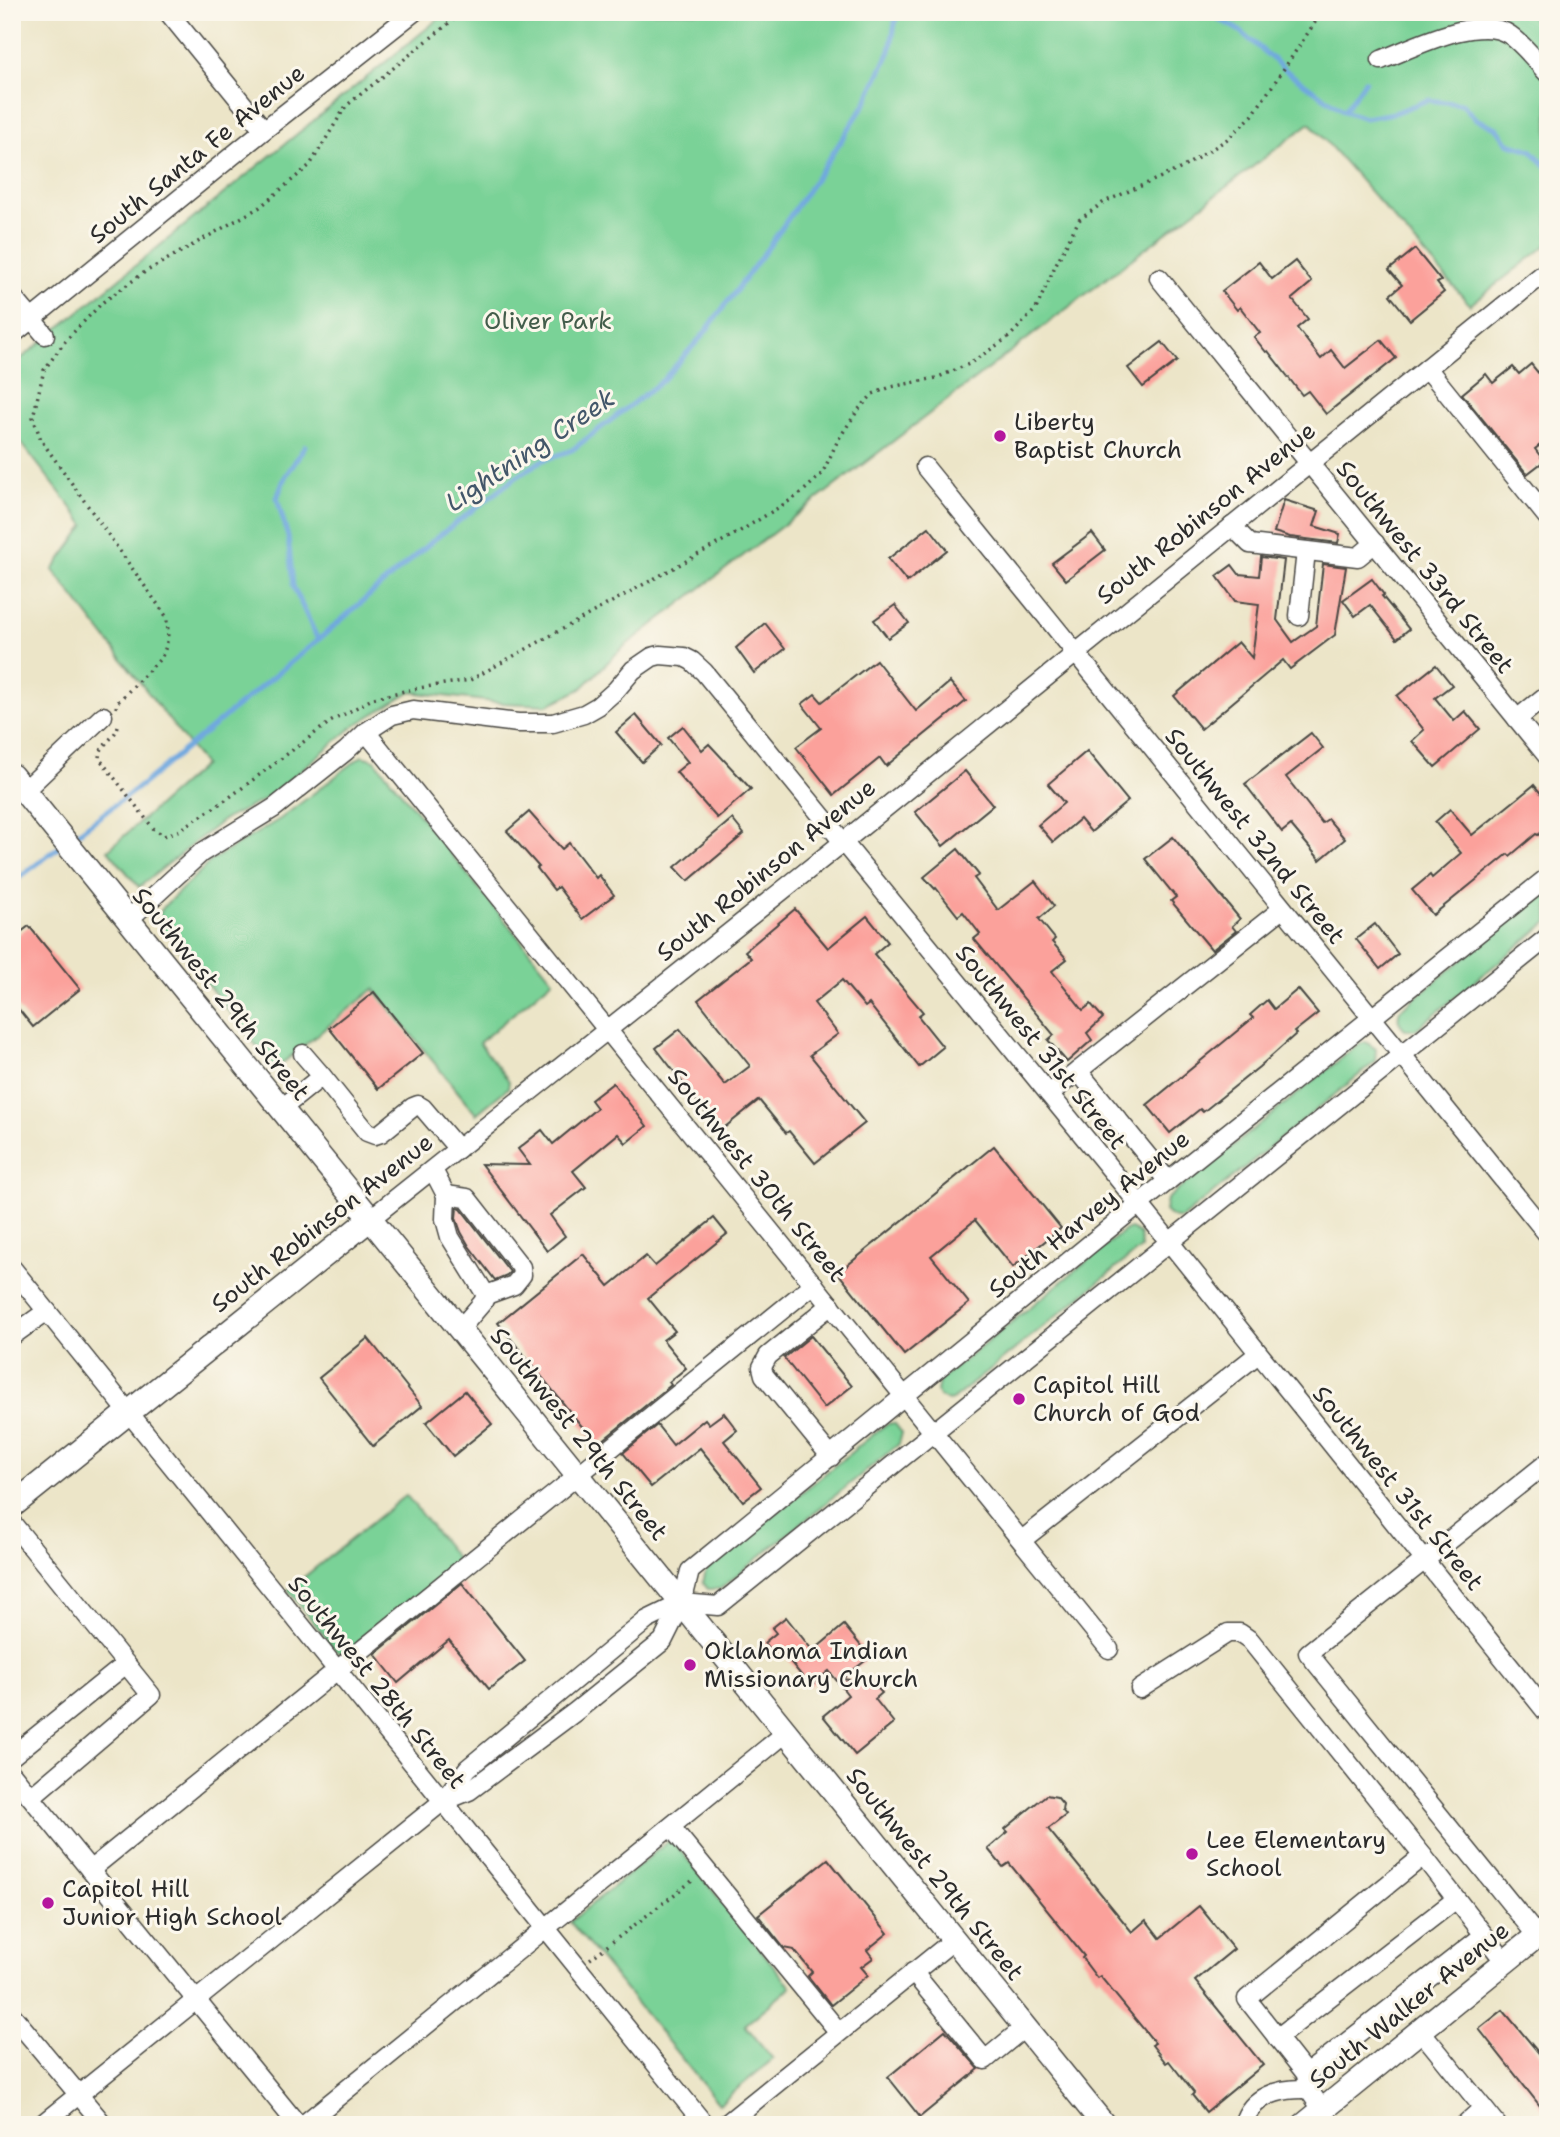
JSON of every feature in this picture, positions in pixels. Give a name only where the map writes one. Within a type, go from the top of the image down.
[{"type":"main road","name":"Southwest 29th Street","points":[[18,784],[1104,2125]]},
{"type":"main road","name":"South Robinson Avenue","points":[[12,1506],[370,1219]]},
{"type":"main road","name":"South Walker Avenue","points":[[1304,2125],[1542,1932]]},
{"type":"street","points":[[168,12],[264,130]]},
{"type":"street","name":"South Santa Fe Avenue","points":[[12,335],[414,12]]},
{"type":"street","points":[[1381,60],[1461,30],[1488,27],[1509,34],[1548,74]]},
{"type":"street","name":"South Robinson Avenue","points":[[370,1219],[608,1031],[1427,368],[1546,275]]},
{"type":"street","name":"Southwest 33rd Street","points":[[1159,278],[1548,757]]},
{"type":"street","points":[[12,296],[45,335]]},
{"type":"street","points":[[1427,368],[1548,518]]},
{"type":"street","name":"Southwest 32nd Street","points":[[925,467],[1548,1235]]},
{"type":"street","points":[[1233,526],[1250,544],[1306,551],[1357,557],[1375,543]]},
{"type":"street","points":[[1299,616],[1306,551]]},
{"type":"street","name":"Southwest 31st Street","points":[[366,732],[392,715],[413,710],[518,723],[566,720],[584,715],[598,706],[646,659],[660,654],[692,661],[704,671],[1139,1204],[1548,1714]]},
{"type":"street","points":[[1517,719],[1548,694]]},
{"type":"street","points":[[18,784],[112,718]]},
{"type":"street","points":[[128,920],[201,853],[274,808],[366,732]]},
{"type":"street","name":"Southwest 30th Street","points":[[366,732],[1110,1649]]},
{"type":"street","name":"South Harvey Avenue","points":[[442,1802],[469,1791],[575,1712],[663,1641],[682,1603],[690,1572],[1139,1204],[1548,877]]},
{"type":"street","points":[[1049,1094],[1282,909]]},
{"type":"street","points":[[682,1603],[718,1606],[1548,937]]},
{"type":"street","points":[[303,1054],[367,1132],[375,1135],[381,1133],[418,1105],[458,1149]]},
{"type":"street","points":[[1078,1071],[1168,1181]]},
{"type":"street","points":[[281,1109],[322,1076]]},
{"type":"street","points":[[433,1170],[446,1195],[445,1219],[450,1237],[486,1295]]},
{"type":"street","points":[[446,1195],[467,1198],[521,1267],[522,1275],[514,1285],[486,1295]]},
{"type":"street","name":"Southwest 28th Street","points":[[12,1268],[705,2125]]},
{"type":"street","points":[[90,1870],[814,1284]]},
{"type":"street","points":[[460,1329],[486,1295]]},
{"type":"street","points":[[831,1305],[768,1356],[762,1367],[764,1375],[831,1457]]},
{"type":"street","points":[[12,1336],[47,1311]]},
{"type":"street","points":[[1021,1540],[1258,1354]]},
{"type":"street","points":[[1542,1932],[1308,1653],[1548,1462]]},
{"type":"street","points":[[12,1524],[150,1695],[31,1797]]},
{"type":"street","name":"South Harvey Avenue","points":[[41,2125],[442,1802],[468,1768],[543,1704],[647,1620],[682,1603]]},
{"type":"street","points":[[1140,1689],[1228,1633],[1240,1633],[1250,1640],[1505,1962]]},
{"type":"street","points":[[12,1756],[126,1664]]},
{"type":"street","points":[[12,1774],[195,2001],[300,2125],[787,1732]]},
{"type":"street","points":[[671,1827],[838,2031]]},
{"type":"street","points":[[1322,2109],[1277,2038],[1247,1999],[1423,1856]]},
{"type":"street","points":[[1277,2038],[1455,1900]]},
{"type":"street","points":[[1242,2125],[1251,2108],[1266,2094],[1296,2089],[1307,2082],[1484,1935]]},
{"type":"street","points":[[725,2125],[955,1939]]},
{"type":"street","points":[[913,1972],[985,2060],[1025,2026]]},
{"type":"street","points":[[12,2015],[104,2125]]},
{"type":"street","points":[[1421,2031],[1497,2125]]},
{"type":"street","points":[[1464,2125],[1483,2108]]},
{"type":"path","points":[[463,12],[346,106],[310,165],[300,174],[260,207],[145,272],[103,302],[67,339],[44,370],[33,417],[41,440],[166,616],[169,641],[166,650],[117,703],[112,718],[116,733],[99,750],[99,758],[106,769],[153,828],[164,836],[180,830],[341,716],[374,698],[413,688],[470,680],[737,533],[799,495],[822,474],[838,440],[858,410],[873,394],[891,387],[936,378],[969,364],[1009,337],[1036,309],[1079,220],[1104,202],[1182,168],[1226,139],[1252,116],[1322,12]]},
{"type":"path","points":[[577,1969],[706,1870]]},
{"type":"green space","name":"Oliver Park","points":[[447,12],[1528,12],[1548,36],[1548,244],[1470,305],[1310,123],[621,649],[581,689],[548,705],[502,703],[410,692],[354,726],[266,799],[223,820],[139,887],[108,850],[204,765],[53,570],[85,525],[12,431],[12,366]]},
{"type":"green space","points":[[362,756],[375,760],[553,980],[479,1043],[509,1081],[508,1088],[476,1114],[374,989],[275,1069],[161,926],[162,908],[212,860],[280,819]]},
{"type":"green space","points":[[1548,890],[1548,922],[1415,1030],[1405,1029],[1399,1020],[1400,1010]]},
{"type":"green space","points":[[1366,1042],[1376,1049],[1375,1062],[1182,1218],[1173,1217],[1165,1211],[1167,1199],[1359,1044]]},
{"type":"green space","points":[[1130,1229],[1140,1234],[1141,1248],[952,1400],[948,1401],[939,1396],[939,1381],[1124,1231]]},
{"type":"green space","points":[[891,1423],[902,1433],[899,1444],[720,1589],[708,1589],[703,1583],[706,1570],[885,1425]]},
{"type":"green space","points":[[406,1495],[461,1564],[345,1653],[337,1652],[288,1590]]},
{"type":"green space","points":[[671,1839],[791,1987],[745,2025],[773,2059],[719,2104],[570,1922]]},
{"type":"water","points":[[1064,12],[1177,12],[1172,16],[1127,23]]},
{"type":"building","points":[[1415,249],[1441,281],[1437,283],[1444,292],[1410,320],[1390,295],[1402,285],[1389,270]]},
{"type":"building","points":[[1295,261],[1312,282],[1292,299],[1308,319],[1297,328],[1321,359],[1331,350],[1345,368],[1381,340],[1396,358],[1326,414],[1308,391],[1302,395],[1254,337],[1260,333],[1240,307],[1237,310],[1222,291],[1259,262],[1272,279]]},
{"type":"building","points":[[1162,342],[1177,361],[1143,387],[1128,368]]},
{"type":"building","points":[[1531,364],[1548,385],[1548,408],[1541,414],[1548,422],[1548,439],[1535,449],[1544,461],[1527,474],[1462,394],[1486,374],[1493,383],[1513,367],[1519,374]]},
{"type":"building","points":[[1284,500],[1319,511],[1314,526],[1340,534],[1338,543],[1290,537],[1274,532]]},
{"type":"building","points":[[929,527],[947,550],[907,582],[888,559]]},
{"type":"building","points":[[1092,533],[1105,550],[1066,580],[1052,563]]},
{"type":"building","points":[[1261,557],[1284,560],[1277,620],[1293,642],[1316,626],[1323,564],[1346,567],[1335,635],[1290,669],[1283,660],[1201,729],[1174,696],[1238,642],[1252,658],[1259,604],[1235,601],[1217,576],[1232,565],[1239,574],[1259,576]]},
{"type":"building","points":[[1372,579],[1409,629],[1397,639],[1370,605],[1355,616],[1343,600]]},
{"type":"building","points":[[895,605],[909,623],[888,638],[874,620]]},
{"type":"building","points":[[765,623],[785,649],[754,673],[736,648]]},
{"type":"building","points":[[876,660],[916,711],[950,682],[966,701],[886,766],[880,758],[834,795],[796,747],[821,728],[802,704],[815,694],[822,702]]},
{"type":"building","points":[[1436,665],[1452,685],[1435,698],[1454,721],[1465,711],[1480,729],[1435,767],[1412,741],[1424,730],[1397,696]]},
{"type":"building","points":[[636,715],[661,745],[642,762],[616,732]]},
{"type":"building","points":[[683,726],[702,750],[709,744],[751,789],[717,818],[676,772],[688,762],[668,738]]},
{"type":"building","points":[[1311,733],[1323,748],[1286,777],[1322,823],[1328,819],[1345,839],[1320,860],[1291,825],[1282,832],[1245,784]]},
{"type":"building","points":[[1087,751],[1128,801],[1091,832],[1080,819],[1053,842],[1038,825],[1064,803],[1048,784]]},
{"type":"building","points":[[965,771],[993,805],[943,846],[915,812]]},
{"type":"building","points":[[1534,785],[1548,802],[1548,827],[1510,856],[1508,854],[1433,915],[1412,890],[1430,875],[1432,878],[1461,853],[1435,822],[1450,809],[1472,835]]},
{"type":"building","points":[[529,812],[562,849],[569,843],[596,878],[599,875],[614,895],[582,919],[558,887],[554,890],[537,868],[539,867],[507,831]]},
{"type":"building","points":[[732,819],[744,834],[688,881],[675,867]]},
{"type":"building","points":[[1173,837],[1240,919],[1232,926],[1236,931],[1212,950],[1171,901],[1176,897],[1145,859]]},
{"type":"building","points":[[958,849],[979,875],[974,878],[998,910],[1035,881],[1054,906],[1039,919],[1055,939],[1052,942],[1067,959],[1052,971],[1083,1010],[1091,1004],[1103,1018],[1087,1033],[1092,1040],[1067,1062],[1048,1040],[1054,1035],[974,939],[980,934],[963,912],[958,916],[924,877]]},
{"type":"building","points":[[795,909],[828,948],[867,916],[888,942],[874,954],[923,1012],[918,1016],[943,1047],[919,1067],[869,1004],[865,1007],[842,980],[814,1003],[838,1034],[810,1055],[865,1123],[815,1163],[759,1100],[720,1131],[656,1048],[680,1029],[725,1085],[750,1066],[698,1000],[751,958],[745,951]]},
{"type":"building","points":[[1375,924],[1398,954],[1380,969],[1356,939]]},
{"type":"building","points":[[29,926],[80,989],[33,1027],[12,1001],[12,939]]},
{"type":"building","points":[[1298,989],[1318,1013],[1294,1032],[1296,1034],[1259,1067],[1203,1112],[1200,1109],[1170,1133],[1147,1105],[1253,1018],[1250,1015],[1267,1000],[1274,1009]]},
{"type":"building","points":[[374,992],[423,1053],[378,1089],[329,1028]]},
{"type":"building","points":[[613,1083],[647,1126],[626,1143],[618,1134],[573,1171],[586,1187],[550,1215],[565,1236],[547,1251],[481,1164],[530,1165],[518,1149],[542,1130],[553,1144],[597,1108],[591,1100]]},
{"type":"building","points":[[994,1146],[1061,1228],[1013,1267],[975,1220],[931,1256],[969,1303],[904,1355],[838,1273]]},
{"type":"building","points":[[457,1208],[461,1209],[510,1272],[507,1275],[495,1280],[469,1246],[456,1218]]},
{"type":"building","points":[[714,1218],[727,1234],[648,1298],[675,1331],[663,1340],[686,1368],[669,1382],[671,1385],[597,1445],[498,1323],[583,1254],[609,1286],[646,1256],[655,1266]]},
{"type":"building","points":[[811,1336],[852,1386],[824,1408],[784,1358]]},
{"type":"building","points":[[368,1338],[422,1406],[373,1446],[319,1378]]},
{"type":"building","points":[[465,1391],[492,1424],[453,1456],[426,1423]]},
{"type":"building","points":[[724,1413],[737,1430],[724,1441],[761,1487],[743,1501],[700,1448],[651,1487],[623,1453],[657,1425],[673,1445],[705,1419],[709,1424]]},
{"type":"building","points":[[462,1583],[525,1661],[489,1689],[449,1640],[398,1683],[375,1654]]},
{"type":"building","points":[[786,1617],[813,1651],[844,1625],[870,1657],[842,1679],[873,1683],[882,1693],[875,1699],[894,1723],[855,1755],[823,1716],[848,1695],[838,1682],[829,1671],[810,1686],[780,1649],[773,1654],[764,1643],[776,1633],[772,1628]]},
{"type":"building","points":[[1046,1795],[1057,1797],[1063,1804],[1062,1810],[1066,1815],[1048,1829],[1132,1932],[1146,1920],[1160,1938],[1199,1906],[1234,1949],[1195,1981],[1263,2065],[1206,2112],[1169,2061],[1166,2063],[1152,2045],[1155,2043],[1100,1976],[1097,1978],[1082,1958],[1084,1956],[1009,1863],[1003,1867],[988,1849],[1008,1832],[1005,1829]]},
{"type":"building","points":[[828,1859],[888,1933],[867,1950],[873,1958],[861,1967],[868,1975],[831,2005],[808,1976],[812,1972],[794,1950],[784,1948],[758,1915]]},
{"type":"building","points":[[1503,2010],[1548,2064],[1548,2116],[1479,2029]]},
{"type":"building","points":[[945,2030],[979,2069],[920,2117],[888,2077]]},
{"type":"waterway","name":"Lightning Creek","points":[[70,839],[144,783],[318,640],[431,542],[541,461],[572,450],[662,381],[703,335],[770,245],[865,104],[890,51],[896,18],[901,12]]},
{"type":"waterway","points":[[1207,12],[1240,31],[1289,73],[1344,111],[1365,118],[1394,113],[1428,100],[1462,104],[1476,119],[1497,128],[1508,143],[1531,150],[1548,168]]},
{"type":"waterway","points":[[1344,111],[1365,81]]},
{"type":"waterway","points":[[305,446],[285,477],[277,498],[288,537],[293,586],[318,640]]},
{"type":"waterway","name":"Lightning Creek","points":[[12,883],[62,845]]},
{"type":"place","name":"Liberty Baptist Church","points":[[1000,436]]},
{"type":"place","name":"Capitol Hill Church of God","points":[[1019,1399]]},
{"type":"place","name":"Oklahoma Indian Missionary Church","points":[[690,1665]]},
{"type":"place","name":"Lee Elementary School","points":[[1192,1854]]},
{"type":"place","name":"Capitol Hill Junior High School","points":[[48,1903]]}]
